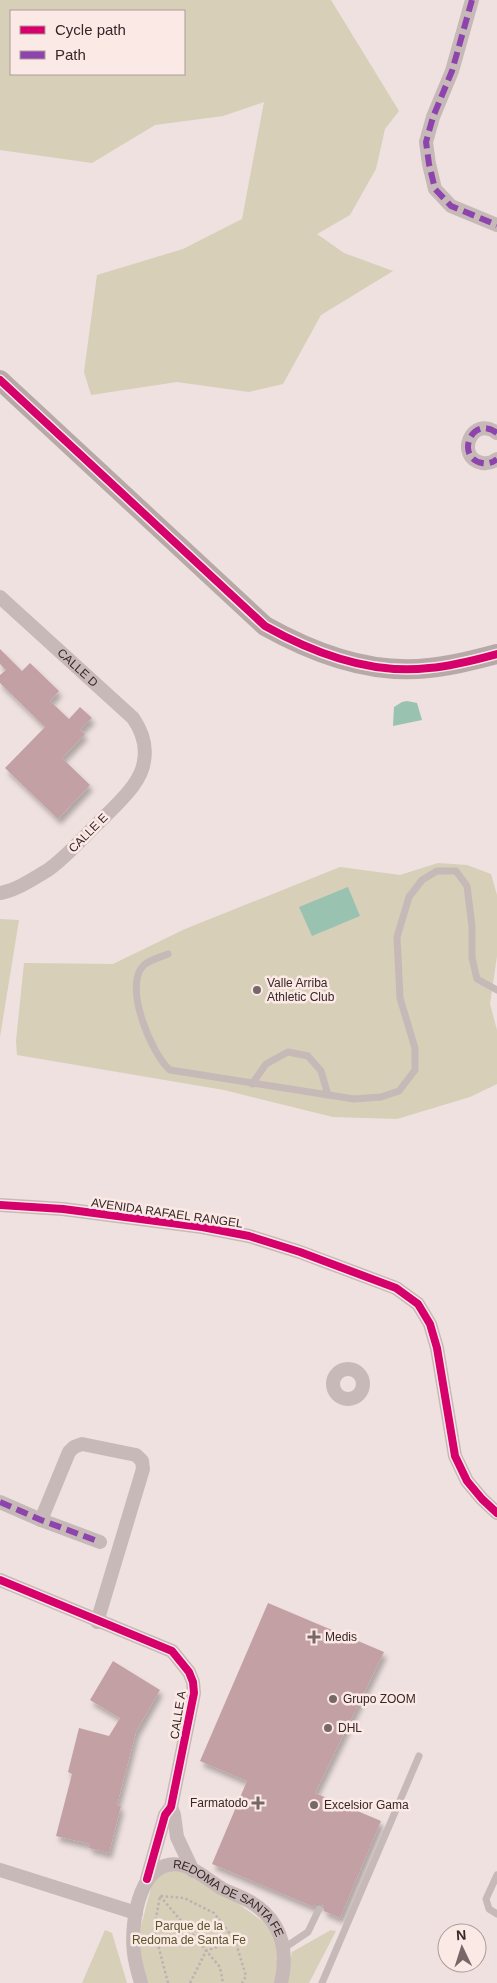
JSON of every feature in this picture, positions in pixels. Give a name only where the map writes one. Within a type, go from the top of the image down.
[{"type":"street","points":[[472,0],[452,71],[433,117],[426,142],[435,189],[451,206],[497,225]]},
{"type":"street","points":[[0,380],[265,626],[279,634],[310,650],[339,660],[404,670],[451,665],[497,654]]},
{"type":"street","points":[[497,433],[490,429],[479,429],[471,435],[467,445],[470,456],[478,462],[490,463],[497,459]]},
{"type":"street","name":"CALLE D","points":[[0,597],[133,718],[142,732],[145,746]]},
{"type":"street","name":"CALLE E","points":[[0,893],[10,891],[50,869],[110,811],[133,786],[140,774],[144,761],[145,746]]},
{"type":"street","name":"AVENIDA RAFAEL RANGEL","points":[[0,1205],[63,1209],[202,1227],[249,1236],[300,1252],[396,1288],[418,1304],[430,1324],[437,1348],[455,1456],[467,1481],[497,1513]]},
{"type":"street","points":[[40,1520],[69,1452],[74,1447],[82,1444],[136,1455],[142,1461],[143,1469],[97,1622]]},
{"type":"street","points":[[0,1502],[40,1520],[100,1542]]},
{"type":"street","name":"CALLE A","points":[[0,1580],[92,1618],[97,1622],[172,1651],[189,1672],[193,1682],[194,1693],[171,1807],[165,1815],[147,1879]]},
{"type":"street","name":"CALLE A","points":[[171,1807],[178,1837],[193,1871]]},
{"type":"street","name":"REDOMA DE SANTA FE","points":[[141,1983],[134,1953],[136,1914],[147,1879],[158,1869],[172,1865],[186,1866],[224,1890],[249,1901],[262,1911],[279,1932],[284,1948],[281,1983]]},
{"type":"street","points":[[0,1870],[136,1914]]},
{"type":"lane","points":[[168,954],[144,964],[138,974],[136,988],[137,1006],[157,1054],[164,1065],[170,1070],[354,1099],[381,1097],[399,1092],[415,1070],[415,1048],[400,998],[397,937],[409,897],[422,880],[437,871],[456,871],[467,886],[472,926],[472,958],[477,979],[497,990]]},
{"type":"lane","points":[[252,1084],[266,1064],[288,1052],[308,1056],[321,1071],[328,1095]]},
{"type":"lane","points":[[322,1983],[420,1756]]},
{"type":"lane","points":[[497,1875],[486,1899],[490,1909],[497,1914]]},
{"type":"lane","points":[[284,1948],[308,1932],[319,1909]]},
{"type":"path","points":[[160,1896],[184,1898],[214,1913],[234,1940],[246,1976],[242,1983]]},
{"type":"path","points":[[160,1896],[220,1968],[223,1983]]},
{"type":"path","points":[[160,1896],[154,1929],[168,1983]]},
{"type":"path","points":[[190,1983],[206,1951],[234,1940]]},
{"type":"green space","points":[[0,0],[331,0],[399,111],[385,129],[376,169],[350,215],[317,234],[344,253],[393,271],[321,315],[283,384],[249,392],[177,382],[91,395],[84,372],[97,275],[183,249],[242,219],[264,102],[223,116],[155,125],[92,163],[0,150]]},
{"type":"green space","name":"Valle Arriba Athletic Club","points":[[438,863],[467,865],[491,874],[497,895],[497,956],[490,1004],[497,1030],[497,1084],[470,1097],[397,1119],[333,1117],[224,1090],[17,1055],[16,1041],[24,963],[113,964],[185,929],[340,867],[400,875]]},
{"type":"green space","points":[[0,919],[19,920],[0,1037]]},
{"type":"green space","name":"Parque de la Redoma de Santa Fe","points":[[167,1871],[180,1871],[192,1875],[239,1904],[269,1926],[275,1939],[277,1954],[274,1983],[147,1983],[139,1948],[141,1926],[154,1877]]},
{"type":"green space","name":"Parque de la Redoma de Santa Fe","points":[[105,1930],[112,1933],[127,1983],[82,1983]]},
{"type":"green space","points":[[331,1930],[336,1931],[309,1983],[286,1983],[292,1952]]},
{"type":"shaded area","points":[[407,701],[417,703],[422,720],[393,726],[394,707]]},
{"type":"shaded area","points":[[348,887],[360,916],[312,936],[299,907]]},
{"type":"building","points":[[0,649],[22,671],[30,663],[59,691],[50,701],[69,719],[80,707],[92,718],[80,730],[85,734],[62,758],[90,785],[58,819],[5,768],[45,727],[0,683],[0,675],[6,670],[0,664]]},
{"type":"building","points":[[268,1603],[384,1652],[315,1793],[381,1821],[340,1918],[324,1911],[324,1906],[321,1904],[316,1904],[314,1907],[212,1864],[247,1781],[200,1761]]},
{"type":"building","points":[[113,1661],[160,1690],[136,1732],[117,1805],[121,1806],[109,1853],[89,1848],[90,1844],[56,1836],[72,1774],[68,1772],[79,1728],[109,1736],[120,1718],[90,1700]]},
{"type":"marked path","points":[[472,0],[452,71],[433,117],[426,142],[435,189],[451,206],[497,225]]},
{"type":"marked path","points":[[497,433],[488,429],[480,429],[474,433],[468,446],[469,454],[482,463],[492,462],[497,459]]},
{"type":"marked path","points":[[0,1502],[100,1542]]},
{"type":"cycle path","points":[[0,380],[265,626],[304,645],[344,660],[386,668],[438,667],[497,654]]},
{"type":"cycle path","points":[[0,1205],[63,1209],[202,1227],[249,1236],[300,1252],[396,1288],[418,1304],[430,1324],[437,1348],[455,1456],[467,1481],[497,1513]]},
{"type":"cycle path","points":[[0,1580],[172,1651],[189,1672],[193,1682],[194,1693],[171,1807],[165,1815],[147,1879]]},
{"type":"place","name":"Valle Arriba Athletic Club","points":[[257,990]]},
{"type":"place","name":"Medis","points":[[314,1637]]},
{"type":"place","name":"Grupo ZOOM","points":[[333,1699]]},
{"type":"place","name":"DHL","points":[[328,1728]]},
{"type":"place","name":"Farmatodo","points":[[258,1803]]},
{"type":"place","name":"Excelsior Gama","points":[[314,1805]]}]
